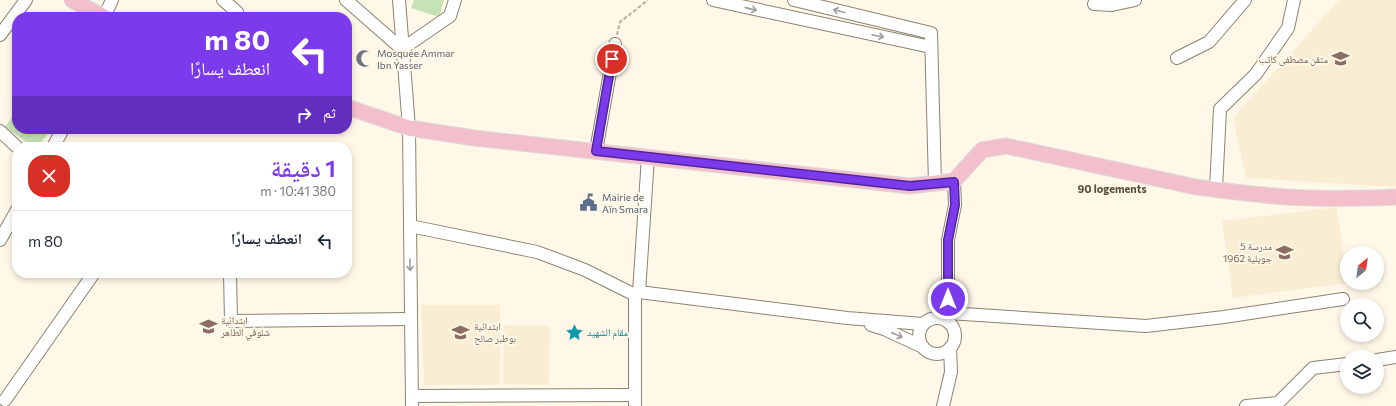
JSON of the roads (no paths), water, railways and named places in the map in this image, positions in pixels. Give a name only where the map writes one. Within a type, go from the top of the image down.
[{"type":"main road","points":[[72,0],[95,12]]},
{"type":"main road","points":[[352,109],[409,128],[474,138],[910,186],[954,182],[982,150],[1006,146],[1196,187],[1264,195],[1340,199],[1396,197]]},
{"type":"street","points":[[17,12],[26,0]]},
{"type":"street","points":[[106,12],[112,0]]},
{"type":"street","points":[[223,0],[237,12]]},
{"type":"street","points":[[346,0],[402,49]]},
{"type":"street","points":[[398,0],[409,128],[412,401],[635,400],[637,293],[648,157]]},
{"type":"street","points":[[402,49],[450,16],[455,0]]},
{"type":"street","points":[[713,0],[932,47]]},
{"type":"street","points":[[794,0],[931,33],[935,184]]},
{"type":"street","points":[[1094,4],[1112,5],[1135,0]]},
{"type":"street","points":[[1177,58],[1209,42],[1245,0]]},
{"type":"street","points":[[1216,189],[1220,109],[1256,74],[1288,28],[1294,0]]},
{"type":"street","points":[[0,35],[12,19]]},
{"type":"street","points":[[596,151],[615,44]]},
{"type":"street","points":[[0,131],[12,142]]},
{"type":"street","points":[[942,406],[951,372],[950,348],[955,337],[948,317],[948,240],[955,205],[954,182]]},
{"type":"street","points":[[0,240],[12,219]]},
{"type":"street","points":[[410,226],[537,252],[585,270],[637,293],[847,318],[923,324],[934,318],[948,317],[1146,326],[1224,317],[1340,300]]},
{"type":"street","points":[[6,401],[91,278]]},
{"type":"street","points":[[230,278],[231,321],[411,319]]},
{"type":"street","points":[[934,318],[948,285]]},
{"type":"street","points":[[847,318],[884,329],[933,353],[939,353],[950,348]]},
{"type":"street","points":[[923,324],[919,338],[923,347]]},
{"type":"street","points":[[1384,359],[1396,357]]},
{"type":"street","points":[[1246,406],[1278,403],[1313,368],[1340,365]]},
{"type":"place","name":"Mosquée Ammar Ibn Yasser","points":[[364,59]]},
{"type":"place","name":"متقن مصطفى كاتب","points":[[1341,59]]},
{"type":"place","name":"Mairie de Aïn Smara","points":[[589,203]]},
{"type":"place","name":"مدرسة 5 جويلية 1962","points":[[1285,252]]},
{"type":"place","name":"ابتدائية شلوفي الطاهر","points":[[208,326]]},
{"type":"place","name":"ابتدائية بوطبر صالح","points":[[461,332]]},
{"type":"place","name":"مقام الشهيد","points":[[574,332]]},
{"type":"district","name":"90 logements","points":[[1112,189]]}]
